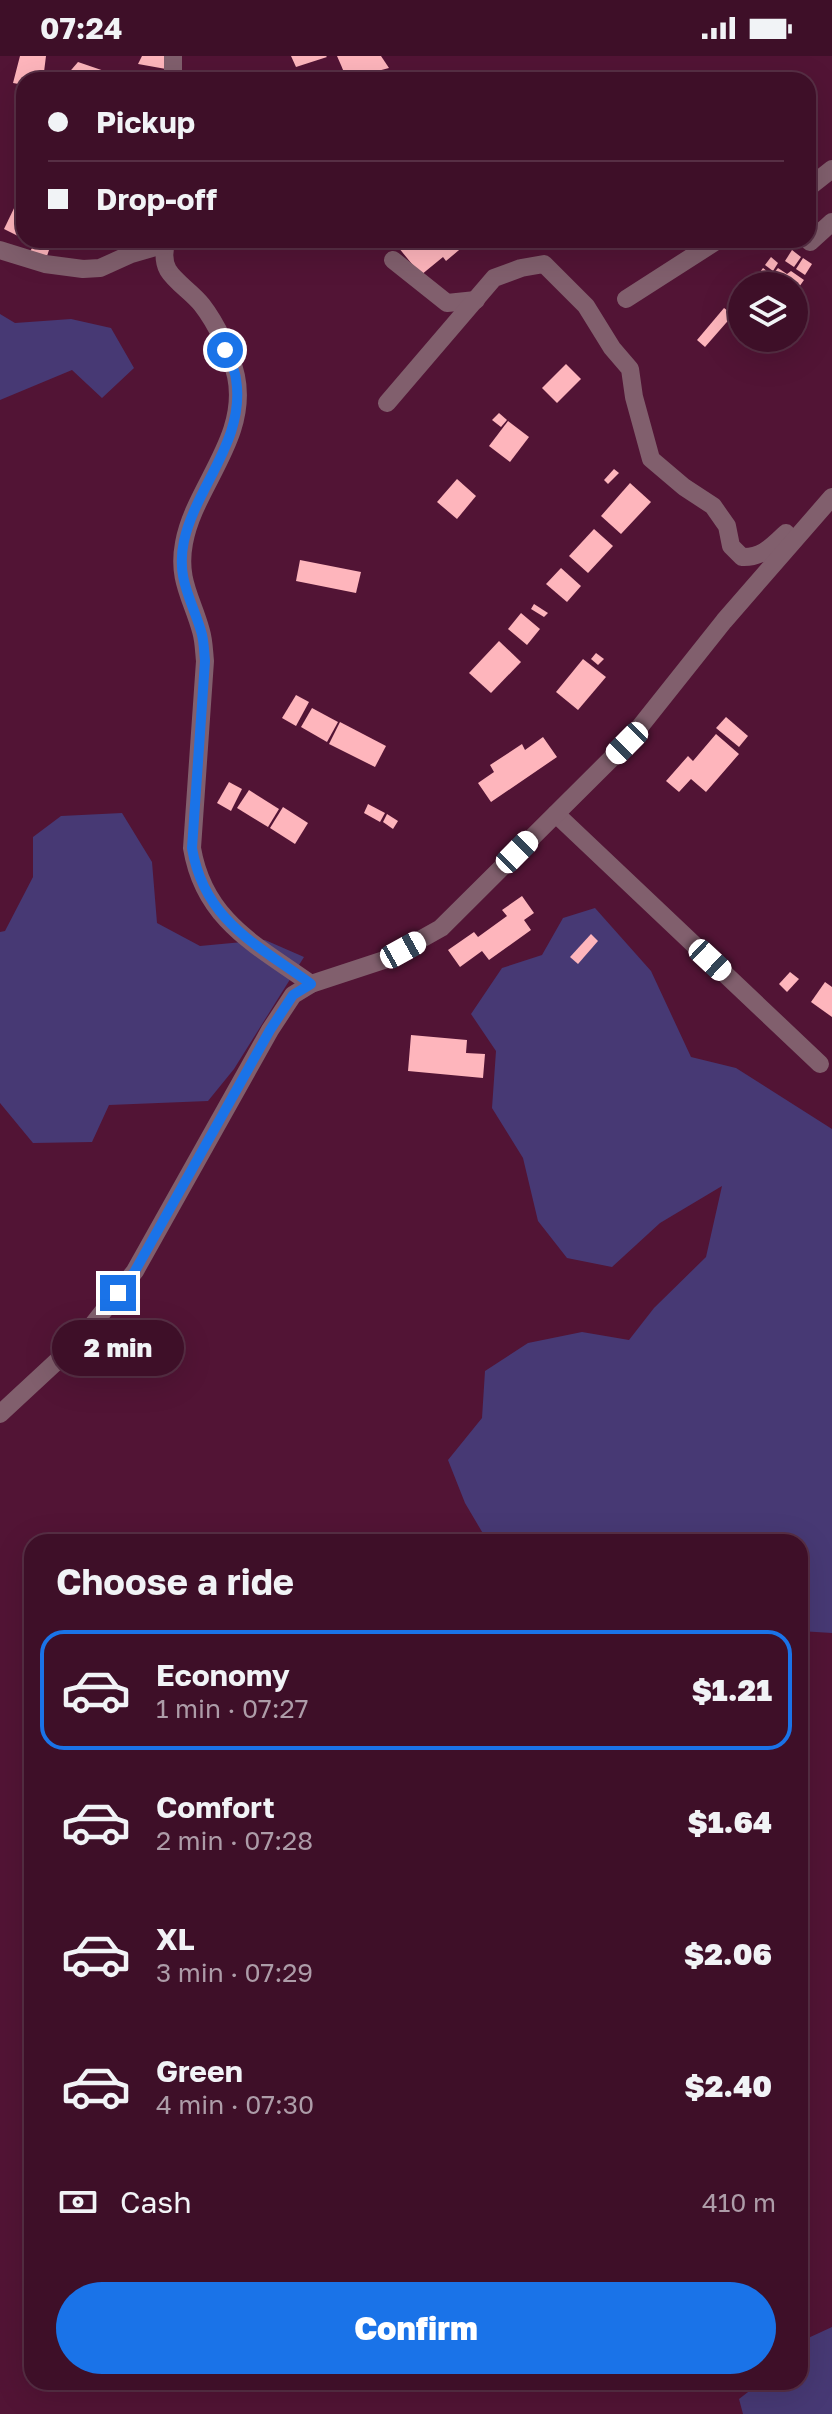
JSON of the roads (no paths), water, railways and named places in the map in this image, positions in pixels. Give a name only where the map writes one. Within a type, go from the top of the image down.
[{"type":"street","points":[[816,182],[832,169]]},
{"type":"street","points":[[816,237],[832,222]]},
{"type":"street","points":[[0,250],[54,266],[83,269],[100,268],[148,248]]},
{"type":"street","points":[[166,248],[165,261],[169,271],[201,304],[212,321],[236,376],[237,392],[227,446],[192,516],[181,567],[184,589],[202,633],[205,661],[192,836],[197,874],[217,909],[241,934],[311,984]]},
{"type":"street","points":[[626,299],[706,248]]},
{"type":"street","points":[[393,260],[447,303],[476,300]]},
{"type":"street","points":[[387,403],[494,278],[544,264],[573,291],[630,369],[634,397],[651,459],[713,506],[727,526],[731,546],[742,557],[766,552],[790,529],[828,501]]},
{"type":"street","points":[[0,1414],[83,1337],[135,1271],[270,1030],[293,995],[311,984],[384,960],[441,928],[627,743],[724,621],[828,501]]},
{"type":"street","points":[[556,814],[820,1064]]}]
